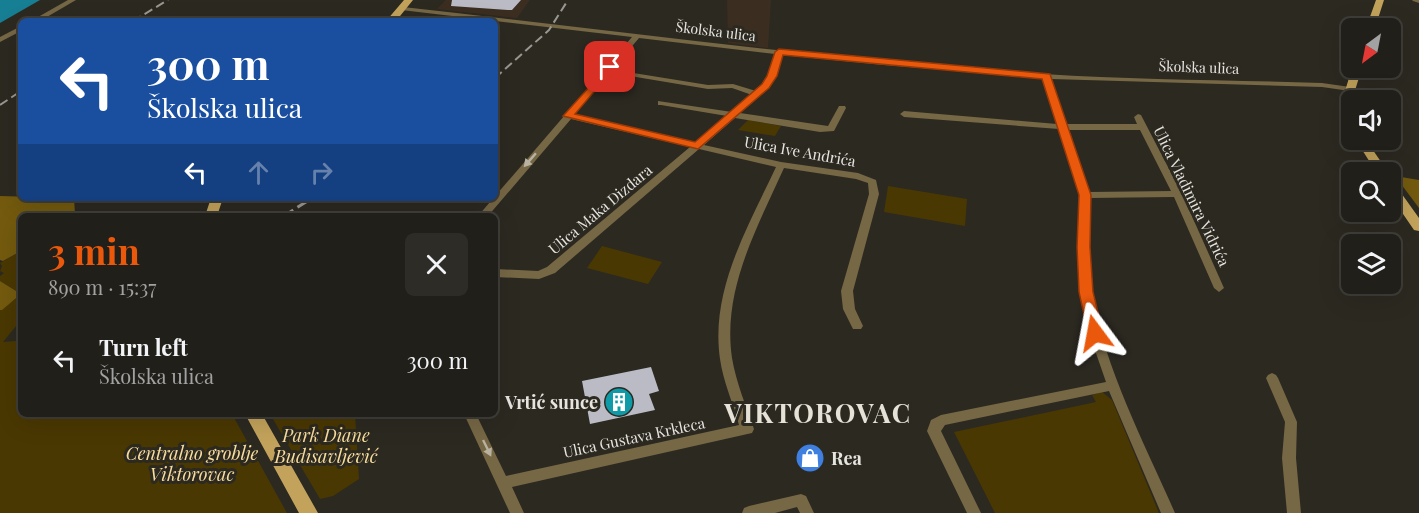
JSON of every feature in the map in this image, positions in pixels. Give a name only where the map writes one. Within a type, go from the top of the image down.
[{"type":"main road","points":[[393,18],[409,0]]},
{"type":"main road","points":[[1374,18],[1380,0]]},
{"type":"main road","points":[[1350,89],[1354,78]]},
{"type":"main road","points":[[1401,202],[1419,227]]},
{"type":"main road","points":[[255,417],[309,513]]},
{"type":"street","points":[[40,18],[73,0]]},
{"type":"street","name":"Školska ulica","points":[[403,9],[488,18]]},
{"type":"street","name":"Školska ulica","points":[[498,19],[779,52],[1046,76],[1322,85],[1350,89]]},
{"type":"street","points":[[0,40],[18,30]]},
{"type":"street","points":[[498,198],[638,34]]},
{"type":"street","name":"Ulica Maka Dizdara","points":[[498,273],[546,274],[758,94],[772,76],[779,52]]},
{"type":"street","points":[[624,73],[708,87],[733,86],[758,94]]},
{"type":"street","points":[[1046,76],[1085,195],[1083,247],[1086,292],[1095,333],[1113,385],[1167,513]]},
{"type":"street","points":[[661,103],[784,125],[831,129],[842,108]]},
{"type":"street","points":[[904,114],[1063,127],[1142,128]]},
{"type":"street","name":"Ulica Ive Andrića","points":[[568,116],[781,165],[858,176],[873,182],[874,194],[847,291],[849,309],[857,326]]},
{"type":"street","name":"Ulica Vladimira Vidrića","points":[[1138,117],[1177,194],[1219,288]]},
{"type":"street","name":"Ulica Gustava Krkleca","points":[[503,483],[747,429],[726,358],[725,306],[734,274],[781,165]]},
{"type":"street","points":[[1085,195],[1177,194]]},
{"type":"street","points":[[486,213],[496,201]]},
{"type":"street","points":[[1272,378],[1291,422],[1289,458],[1294,513]]},
{"type":"street","points":[[974,513],[934,431],[936,424],[941,420],[1113,385]]},
{"type":"street","points":[[471,417],[517,513]]},
{"type":"street","points":[[749,513],[804,506]]},
{"type":"shaded area","points":[[446,0],[530,0],[517,18],[437,9]]},
{"type":"shaded area","points":[[727,0],[771,0],[768,48],[728,43]]},
{"type":"shaded area","points":[[1401,177],[1419,180],[1419,208],[1401,184]]},
{"type":"shaded area","points":[[0,196],[18,196],[18,201],[74,201],[75,213],[18,213],[18,253],[3,261],[0,260]]},
{"type":"shaded area","points":[[0,281],[18,292],[18,297],[0,310]]},
{"type":"green space","points":[[748,120],[781,126],[775,136],[738,130]]},
{"type":"green space","points":[[888,186],[967,199],[965,226],[884,212]]},
{"type":"green space","points":[[602,246],[662,262],[648,284],[587,268]]},
{"type":"green space","points":[[18,253],[18,292],[0,281],[0,276],[4,273],[0,271],[2,266],[0,263]]},
{"type":"green space","name":"Centralno groblje Viktorovac","points":[[18,297],[18,324],[3,342],[18,339],[18,417],[234,417],[287,513],[0,513],[0,310]]},
{"type":"green space","points":[[1102,392],[1112,400],[1159,513],[995,513],[954,432],[1096,402],[1092,395]]},
{"type":"green space","name":"Park Diane Budisavljević","points":[[272,417],[355,417],[359,479],[333,496],[320,499]]},
{"type":"water","points":[[0,0],[40,0],[0,23]]},
{"type":"building","points":[[452,0],[521,0],[512,10],[508,10],[451,6]]},
{"type":"building","name":"Vrtić sunce","points":[[651,367],[659,391],[649,394],[655,410],[590,424],[582,381]]},
{"type":"railway","points":[[138,18],[168,0]]},
{"type":"railway","points":[[498,75],[549,30],[568,0]]},
{"type":"railway","points":[[0,105],[18,93]]},
{"type":"railway","points":[[289,213],[307,201]]},
{"type":"place","name":"Vrtić sunce","points":[[619,402]]},
{"type":"place","name":"Rea","points":[[810,458]]},
{"type":"district","name":"VIKTOROVAC","points":[[818,412]]},
{"type":"route","points":[[610,67],[568,116],[698,146],[765,86],[772,76],[779,52],[1046,76],[1085,195],[1083,247],[1086,292],[1095,333]]}]
